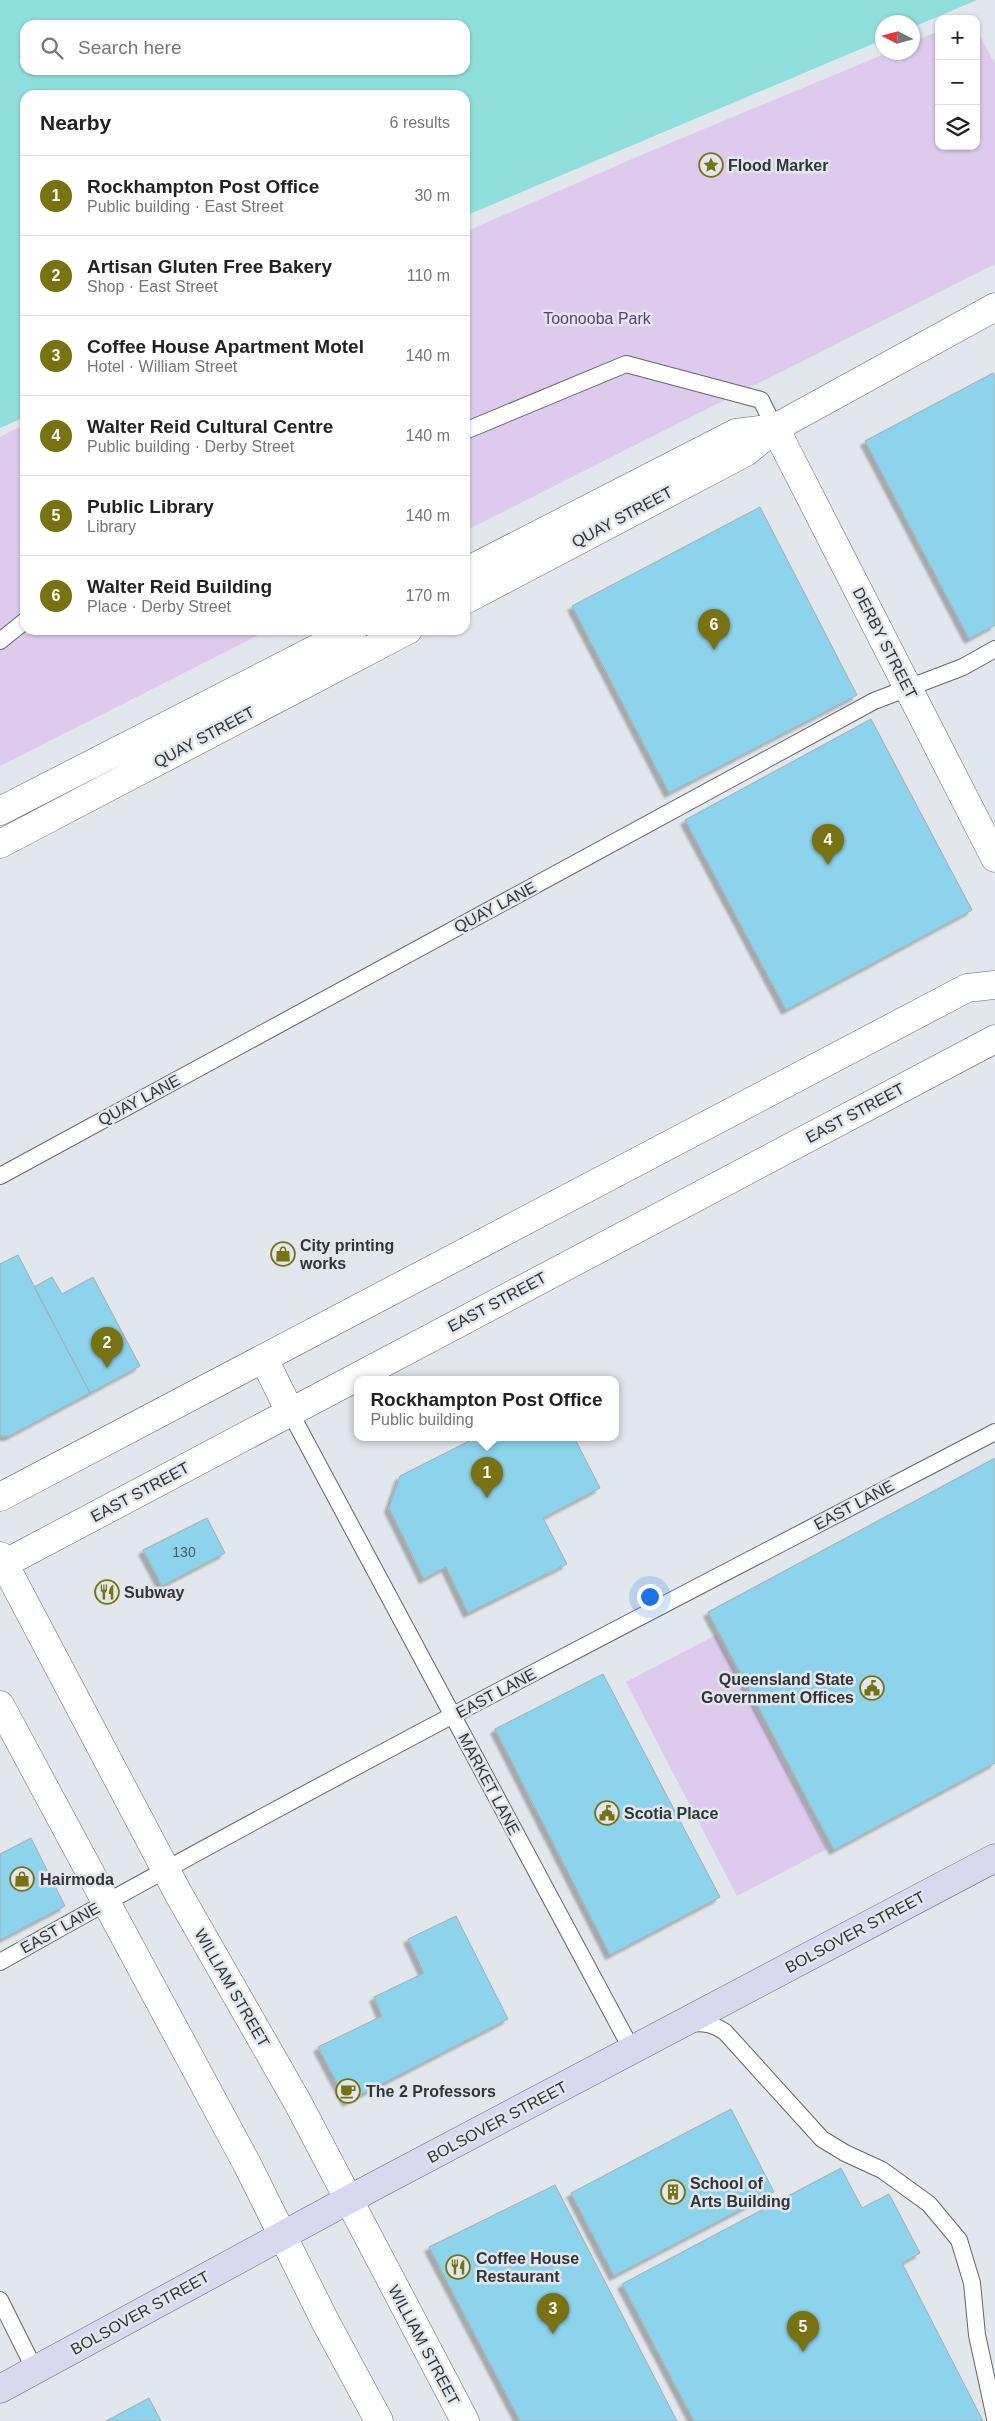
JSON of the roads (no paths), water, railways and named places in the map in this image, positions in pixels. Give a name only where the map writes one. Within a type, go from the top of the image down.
[{"type":"main road","name":"BOLSOVER STREET","points":[[0,2389],[348,2200],[995,1858]]},
{"type":"street","name":"QUAY STREET","points":[[470,597],[746,452],[775,428],[995,307]]},
{"type":"street","name":"QUAY STREET","points":[[470,569],[736,433],[775,428]]},
{"type":"street","name":"DERBY STREET","points":[[775,428],[995,858]]},
{"type":"street","name":"QUAY STREET","points":[[0,811],[343,635]]},
{"type":"street","name":"QUAY STREET","points":[[0,844],[398,635]]},
{"type":"street","points":[[0,1497],[967,988],[995,986],[995,981]]},
{"type":"street","name":"EAST STREET","points":[[358,1376],[995,1039]]},
{"type":"street","points":[[264,1359],[290,1412]]},
{"type":"street","name":"EAST STREET","points":[[1,1562],[354,1378]]},
{"type":"street","name":"WILLIAM STREET","points":[[1,1562],[165,1870],[298,2103],[464,2421]]},
{"type":"street","points":[[0,1705],[247,2164],[282,2236],[379,2421]]},
{"type":"lane","points":[[470,429],[626,364],[761,400],[775,428]]},
{"type":"lane","points":[[0,641],[20,625]]},
{"type":"lane","name":"QUAY LANE","points":[[0,1176],[874,702],[963,667],[995,649]]},
{"type":"lane","name":"MARKET LANE","points":[[290,1412],[632,2050]]},
{"type":"lane","name":"EAST LANE","points":[[0,1962],[165,1870],[995,1432]]},
{"type":"lane","points":[[678,2026],[701,2022],[716,2025],[725,2032],[822,2139],[846,2154],[882,2170],[929,2204],[958,2240],[972,2283],[977,2335],[995,2418]]},
{"type":"lane","points":[[0,2300],[35,2370]]},
{"type":"water","points":[[0,0],[977,0],[941,15],[935,15],[935,18],[920,24],[920,15],[875,15],[875,43],[470,214],[470,90],[20,90],[20,419],[0,428]]},
{"type":"place","name":"Flood Marker","points":[[711,165]]},
{"type":"place","name":"Walter Reid Building","points":[[714,650]]},
{"type":"place","name":"Walter Reid Cultural Centre","points":[[828,865]]},
{"type":"place","name":"City printing works","points":[[283,1254]]},
{"type":"place","name":"Artisan Gluten Free Bakery","points":[[107,1368]]},
{"type":"place","name":"Rockhampton Post Office","points":[[487,1498]]},
{"type":"place","name":"Subway","points":[[107,1592]]},
{"type":"place","name":"Queensland State Government Offices","points":[[872,1688]]},
{"type":"place","name":"Scotia Place","points":[[607,1813]]},
{"type":"place","name":"Hairmoda","points":[[22,1879]]},
{"type":"place","name":"The 2 Professors","points":[[348,2091]]},
{"type":"place","name":"School of Arts Building","points":[[673,2192]]},
{"type":"place","name":"Coffee House Restaurant","points":[[458,2267]]},
{"type":"place","name":"Coffee House Apartment Motel","points":[[553,2334]]},
{"type":"place","name":"Public Library","points":[[803,2352]]},
{"type":"park label","name":"Toonooba Park","points":[[597,318]]}]
